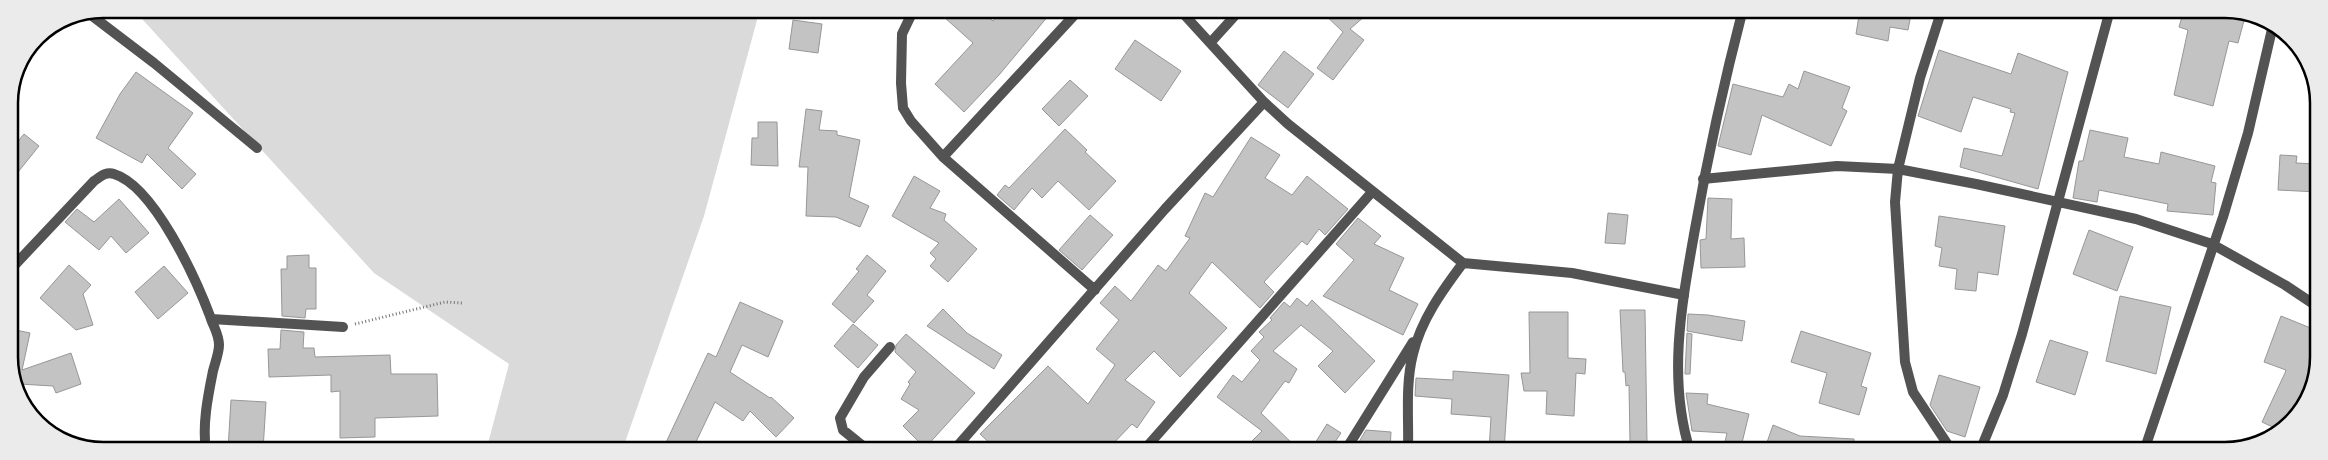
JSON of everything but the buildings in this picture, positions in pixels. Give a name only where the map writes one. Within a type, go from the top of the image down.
[{"type":"street","points":[[95,18],[154,63],[257,148]]},
{"type":"street","points":[[910,18],[902,34],[901,83],[903,108],[911,121],[943,157],[1095,290]]},
{"type":"street","points":[[943,157],[1072,18]]},
{"type":"street","points":[[1188,18],[1264,102],[1372,192],[1463,263],[1572,273],[1684,295]]},
{"type":"street","points":[[1211,42],[1233,18]]},
{"type":"street","points":[[1688,442],[1680,403],[1678,340],[1703,179],[1719,104],[1741,18]]},
{"type":"street","points":[[1939,18],[1920,78],[1898,169],[1894,202],[1905,362],[1913,392],[1946,442]]},
{"type":"street","points":[[1984,442],[2002,395],[2022,334],[2056,202],[2108,18]]},
{"type":"street","points":[[2147,442],[2212,244],[2223,217],[2248,133],[2272,31]]},
{"type":"street","points":[[961,442],[1165,209],[1264,102]]},
{"type":"street","points":[[1703,179],[1837,166],[1898,169],[2136,219],[2212,244],[2285,285],[2310,302]]},
{"type":"street","points":[[18,262],[94,181],[103,174],[112,173],[126,179],[136,188],[163,221],[187,264],[217,331],[219,346],[207,401],[206,442]]},
{"type":"street","points":[[1150,442],[1372,192]]},
{"type":"street","points":[[1350,442],[1420,331],[1438,296],[1463,263]]},
{"type":"street","points":[[211,319],[342,328]]},
{"type":"street","points":[[1408,442],[1410,374],[1420,331]]},
{"type":"street","points":[[858,442],[843,430],[840,418],[864,377],[890,347]]},
{"type":"path","points":[[342,328],[445,302],[462,304]]},
{"type":"shaded area","points":[[141,18],[758,18],[704,216],[625,442],[488,442],[509,364],[374,273]]}]
